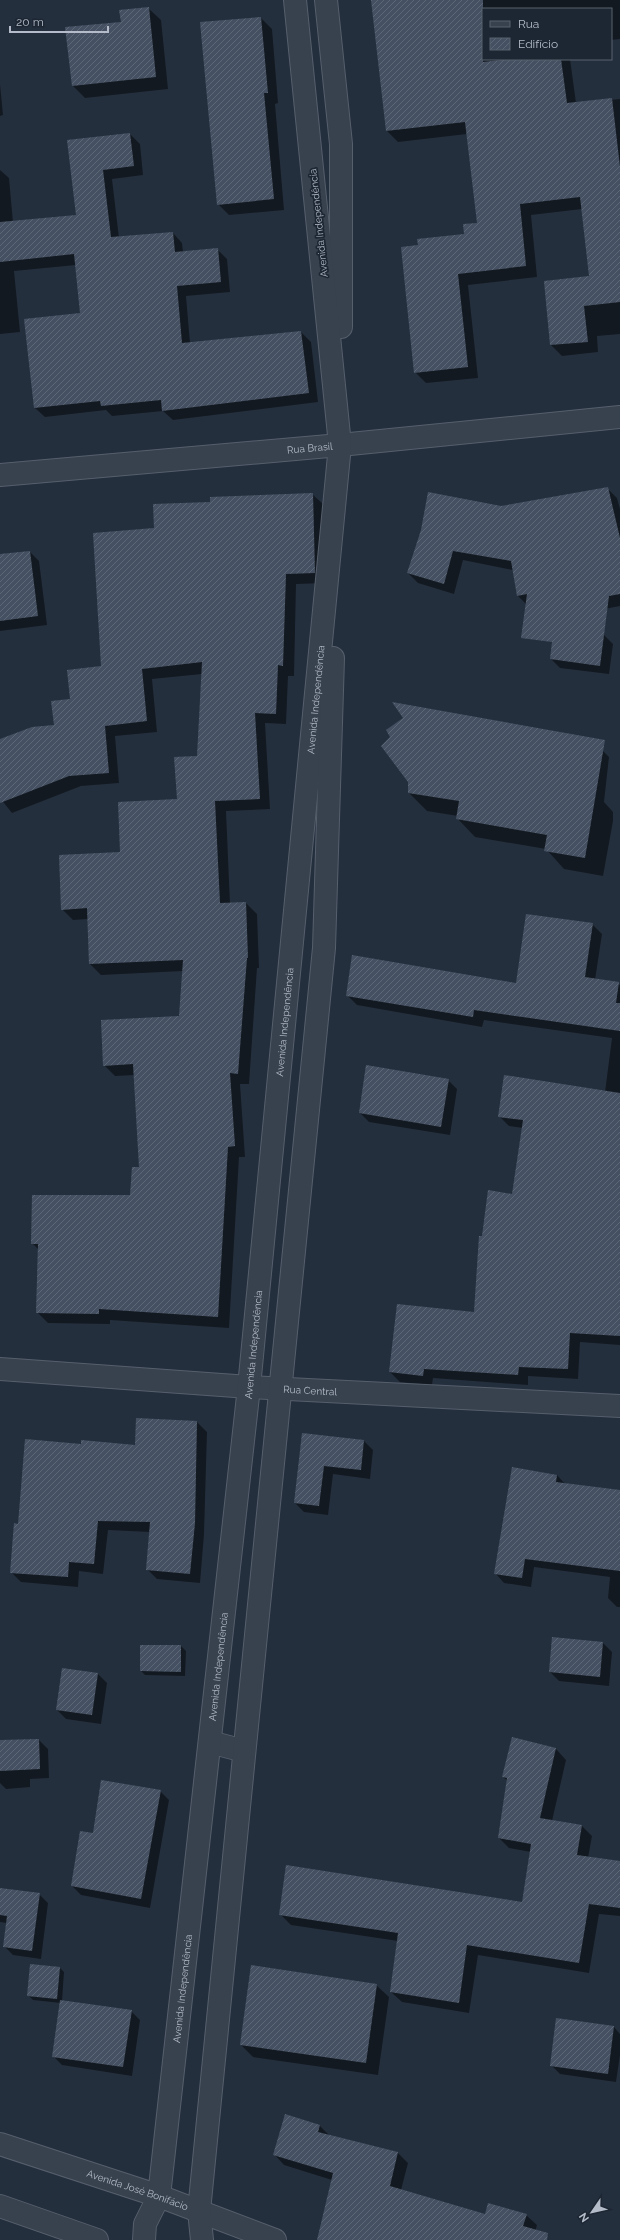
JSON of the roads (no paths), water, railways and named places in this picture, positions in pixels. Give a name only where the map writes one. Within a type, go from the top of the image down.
[{"type":"street","name":"Avenida Independência","points":[[144,2240],[144,2224],[159,2196],[249,1387],[340,445],[295,0]]},
{"type":"street","name":"Avenida Independência","points":[[202,2240],[199,2212],[279,1389],[324,948],[340,445],[342,144],[326,0]]},
{"type":"street","points":[[310,146],[342,144]]},
{"type":"street","name":"Rua Brasil","points":[[0,475],[340,445],[620,417]]},
{"type":"street","points":[[292,946],[324,948]]},
{"type":"street","name":"Rua Central","points":[[0,1369],[279,1389],[620,1406]]},
{"type":"street","points":[[210,1742],[244,1751]]},
{"type":"street","name":"Avenida José Bonifácio","points":[[0,2144],[159,2196],[274,2240]]},
{"type":"street","points":[[0,2206],[97,2240]]}]
